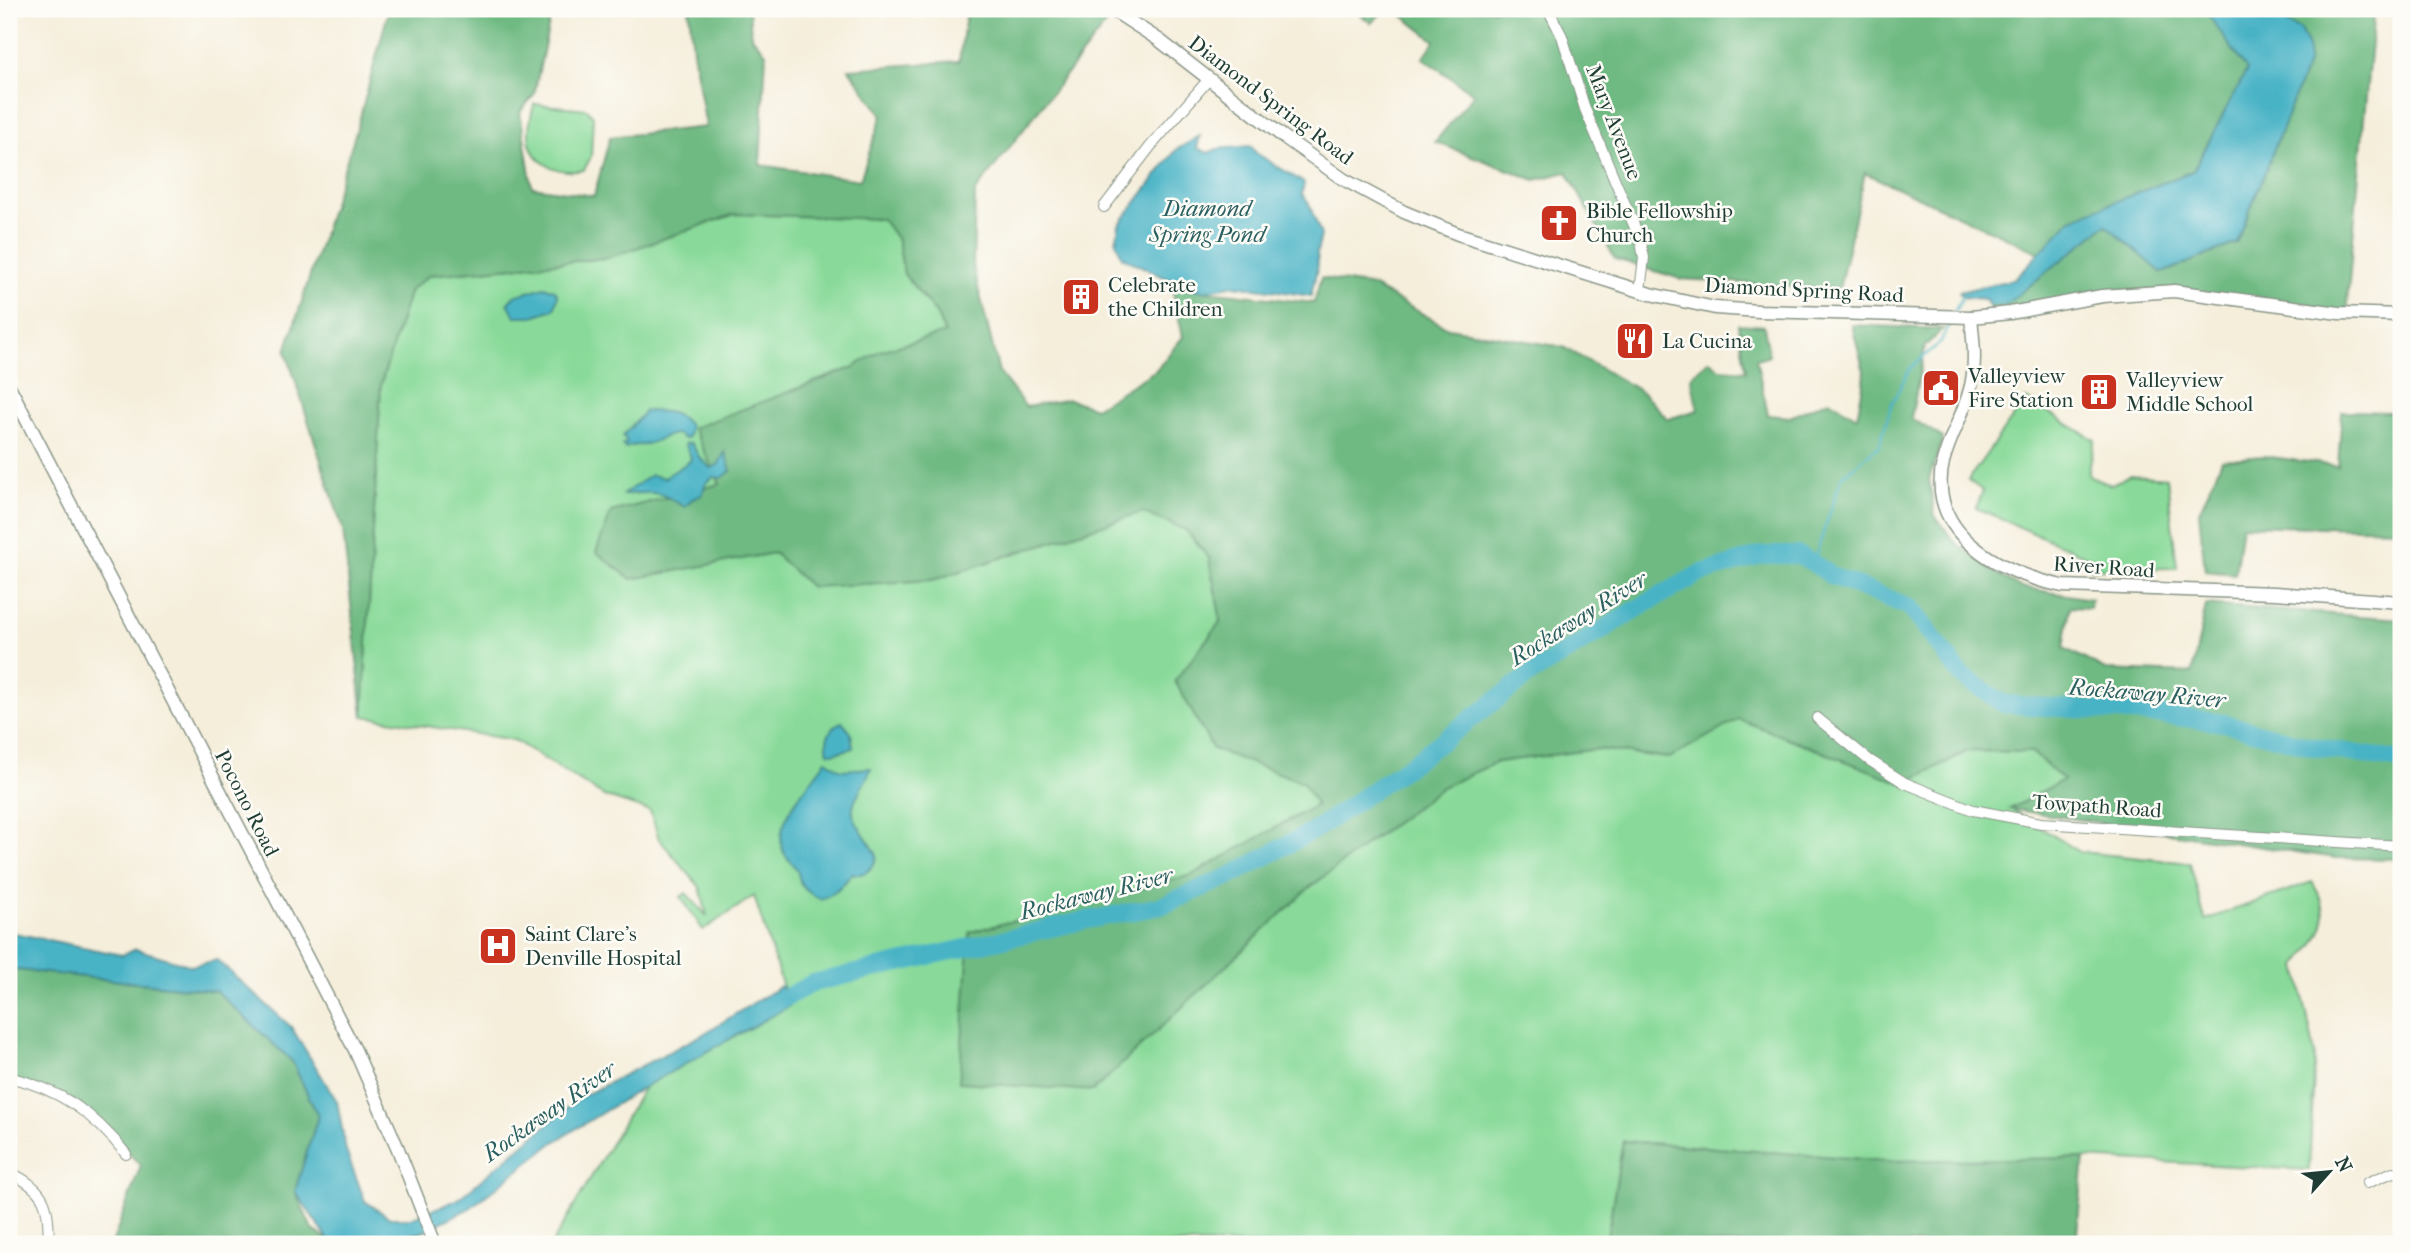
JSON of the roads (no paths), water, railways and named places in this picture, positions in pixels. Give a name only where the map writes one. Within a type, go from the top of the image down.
[{"type":"street","name":"Diamond Spring Road","points":[[1111,9],[1159,40],[1309,156],[1404,212],[1458,234],[1683,302],[1732,310],[1965,317],[2010,313],[2102,296],[2174,291],[2339,313],[2401,315]]},
{"type":"street","name":"Mary Avenue","points":[[1549,9],[1562,36],[1585,109],[1641,242],[1644,258],[1640,291]]},
{"type":"street","points":[[1104,207],[1150,147],[1209,79]]},
{"type":"street","name":"River Road","points":[[1965,317],[1975,356],[1973,377],[1966,402],[1946,450],[1941,493],[1949,517],[1956,528],[1985,556],[2032,579],[2062,586],[2275,593],[2401,602]]},
{"type":"street","name":"Pocono Road","points":[[9,386],[355,1050],[435,1242]]},
{"type":"street","name":"Towpath Road","points":[[1817,718],[1869,760],[1905,783],[1973,810],[2041,823],[2401,846]]},
{"type":"street","points":[[9,1077],[36,1083],[73,1103],[115,1139],[126,1154]]},
{"type":"street","points":[[9,1171],[30,1184],[45,1202],[48,1210],[49,1244]]},
{"type":"street","points":[[2367,1183],[2393,1172],[2401,1173]]},
{"type":"water","points":[[2204,9],[2296,9],[2257,12],[2253,17],[2257,20],[2282,21],[2300,29],[2308,47],[2308,63],[2237,243],[2162,273],[2106,225],[2005,305],[1989,306],[1985,299],[1962,297],[1959,292],[2015,279],[2071,219],[2193,171],[2247,70]]},
{"type":"water","name":"Diamond Spring Pond","points":[[1200,136],[1197,148],[1208,153],[1217,149],[1251,146],[1256,153],[1304,183],[1302,194],[1309,204],[1321,235],[1311,296],[1235,285],[1204,291],[1187,288],[1122,257],[1116,242],[1119,225],[1176,150]]},
{"type":"water","points":[[544,287],[555,290],[558,296],[554,309],[533,316],[515,316],[508,303],[514,296]]},
{"type":"water","points":[[645,411],[664,412],[682,418],[690,427],[688,437],[684,439],[673,434],[650,443],[625,448],[622,445],[627,442],[623,436]]},
{"type":"water","points":[[691,443],[700,458],[711,468],[718,465],[725,452],[731,471],[722,478],[713,477],[705,485],[702,495],[692,499],[685,507],[655,493],[622,495],[651,475],[664,478],[690,461],[685,444]]},
{"type":"water","points":[[842,722],[851,733],[853,748],[828,752],[829,734]]},
{"type":"water","points":[[826,760],[841,770],[871,768],[856,798],[853,813],[877,856],[868,871],[861,874],[852,873],[838,889],[820,899],[801,884],[797,870],[783,851],[781,836],[796,801]]},
{"type":"water","points":[[9,932],[122,955],[136,949],[192,966],[217,960],[291,1027],[337,1101],[346,1151],[365,1201],[390,1218],[411,1218],[457,1200],[579,1098],[700,1036],[781,986],[789,1006],[644,1087],[553,1143],[470,1208],[420,1233],[330,1242],[295,1191],[318,1116],[292,1061],[216,991],[9,969]]},
{"type":"waterway","points":[[1954,313],[1962,297]]},
{"type":"waterway","points":[[1813,563],[1842,476],[1879,446],[1892,403],[1910,368],[1941,342],[1950,322]]},
{"type":"waterway","name":"Rockaway River","points":[[764,1009],[813,983],[1082,921],[1161,906],[1230,876],[1318,828],[1414,762],[1532,673],[1640,607],[1699,574],[1762,555],[1798,555],[1832,576],[1910,607],[1962,676],[2004,704],[2161,715],[2224,723],[2309,746],[2401,761]]},
{"type":"place","name":"Bible Fellowship Church","points":[[1559,223]]},
{"type":"place","name":"Celebrate the Children","points":[[1081,297]]},
{"type":"place","name":"La Cucina","points":[[1635,341]]},
{"type":"place","name":"Valleyview Fire Station","points":[[1941,388]]},
{"type":"place","name":"Valleyview Middle School","points":[[2099,392]]},
{"type":"place","name":"Saint Clare's Denville Hospital","points":[[498,946]]}]
